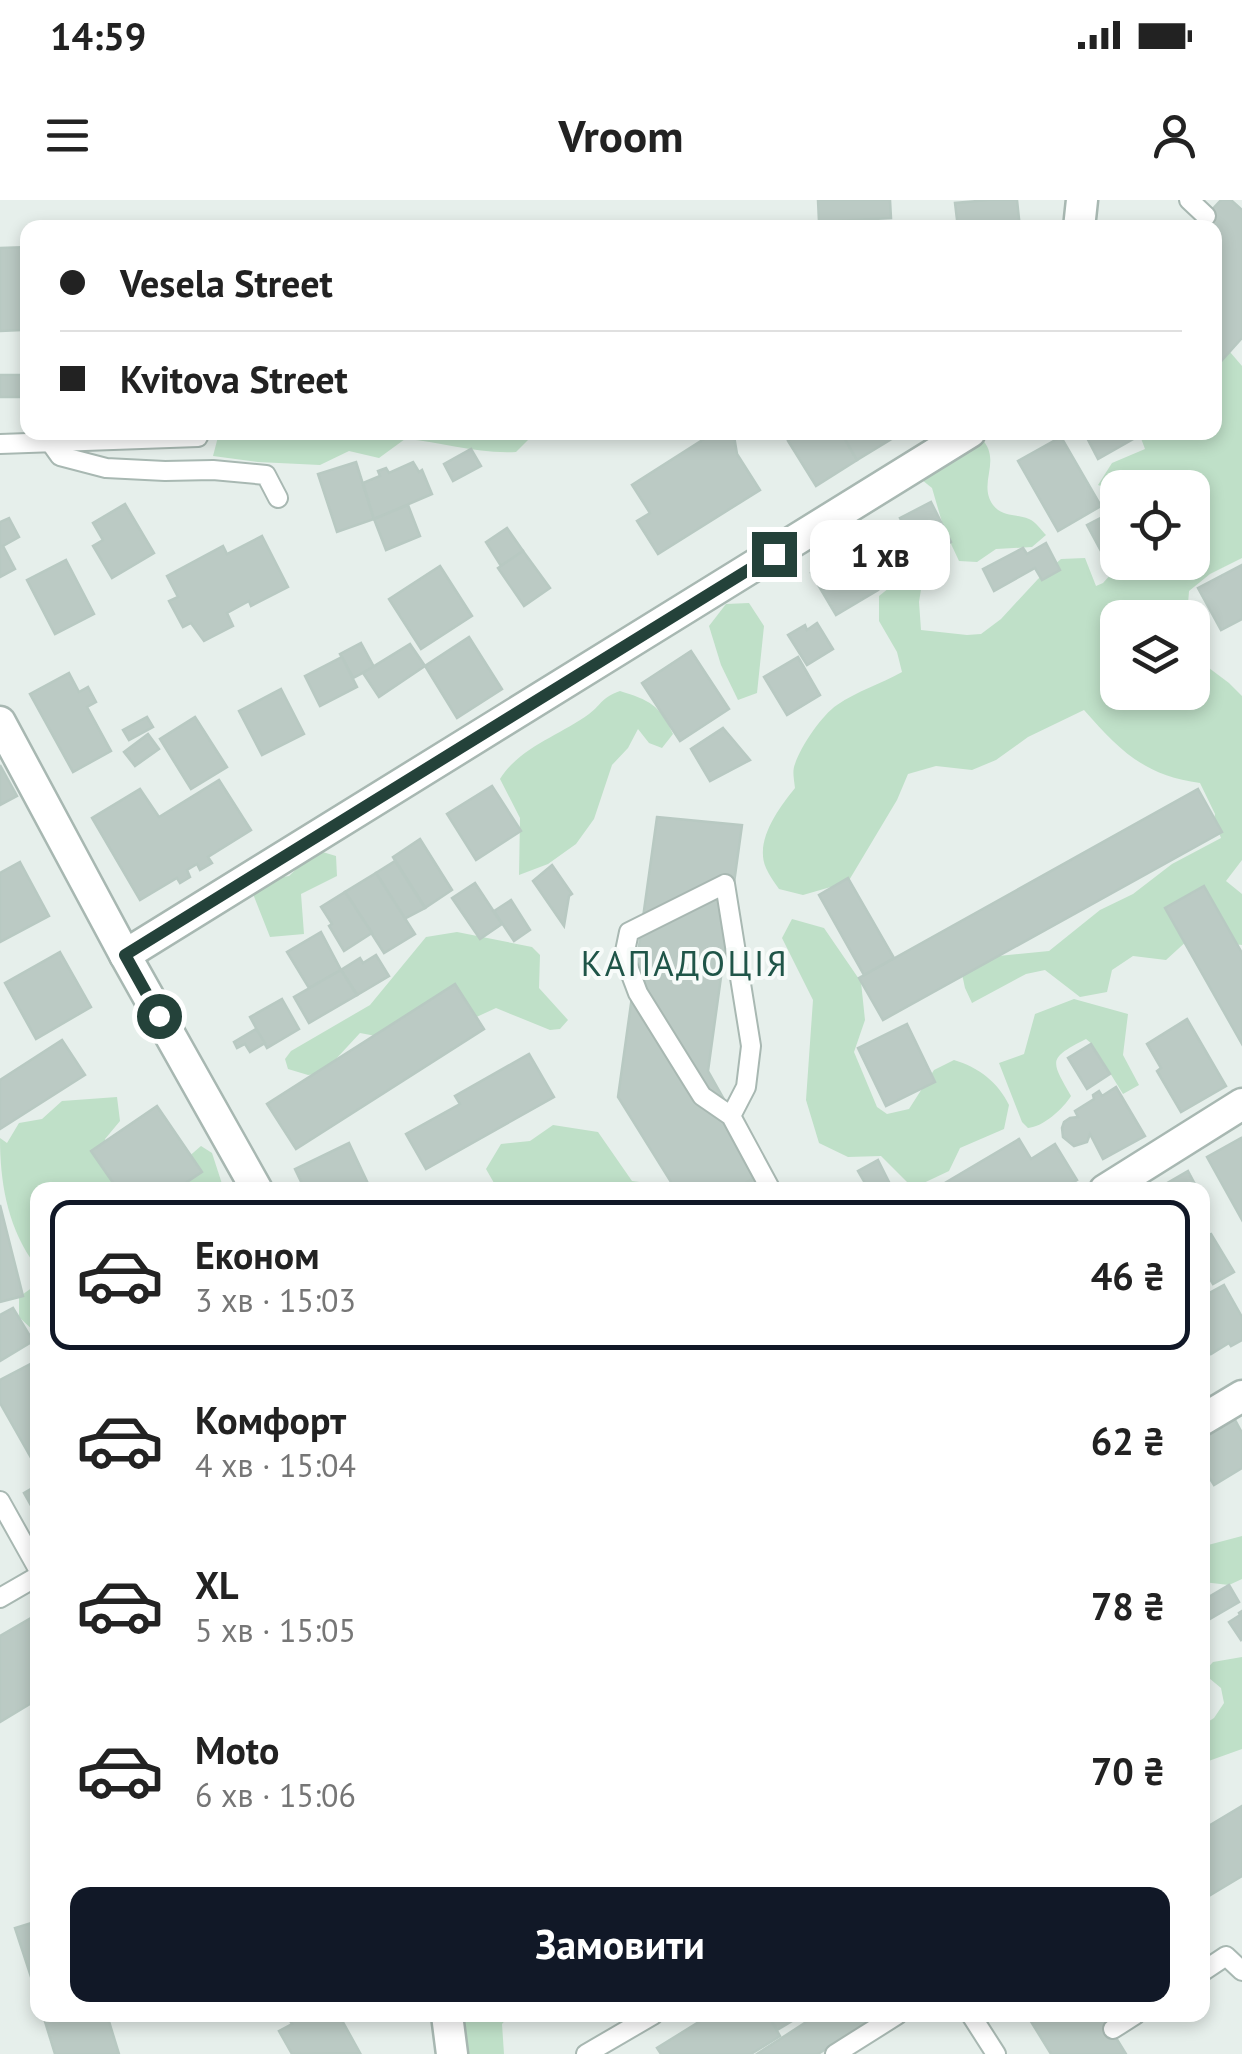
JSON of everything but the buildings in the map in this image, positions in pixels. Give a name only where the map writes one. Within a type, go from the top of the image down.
[{"type":"street","points":[[125,955],[957,440]]},
{"type":"street","points":[[0,722],[253,1182]]},
{"type":"street","points":[[1118,1182],[1242,1104]]},
{"type":"street","points":[[1210,1415],[1242,1396]]},
{"type":"street","points":[[448,2022],[452,2054]]},
{"type":"lane","points":[[1188,200],[1206,216]]},
{"type":"lane","points":[[0,444],[99,440]]},
{"type":"lane","points":[[50,442],[60,456],[106,468],[266,475],[278,498]]},
{"type":"lane","points":[[731,1116],[746,1087],[751,1046],[725,884],[629,932],[624,956],[638,993],[702,1096],[731,1116],[768,1182]]},
{"type":"lane","points":[[0,1501],[30,1557]]},
{"type":"lane","points":[[0,1598],[30,1577]]},
{"type":"lane","points":[[1210,1967],[1226,1956],[1242,1971]]},
{"type":"lane","points":[[586,2054],[641,2022]]},
{"type":"lane","points":[[835,2054],[886,2022]]},
{"type":"lane","points":[[975,2022],[996,2054]]},
{"type":"lane","points":[[1113,2030],[1125,2022]]},
{"type":"green space","points":[[1224,345],[1242,366],[1242,558],[1210,574],[1210,470],[1108,470],[1112,463],[1145,449],[1142,440],[1222,440]]},
{"type":"green space","points":[[217,440],[404,440],[379,458],[349,451],[320,465],[213,456]]},
{"type":"green space","points":[[412,440],[528,440],[516,452]]},
{"type":"green space","points":[[982,440],[990,455],[987,488],[993,505],[1005,513],[1032,520],[1046,535],[1032,547],[996,549],[977,562],[959,561],[932,488],[922,480],[927,465]]},
{"type":"green space","points":[[1085,558],[1096,586],[1203,580],[1189,591],[1188,600],[1100,600],[1100,710],[1210,710],[1210,669],[1242,696],[1242,860],[1226,881],[1242,894],[1242,945],[1189,939],[1166,960],[1133,956],[1112,970],[1107,992],[1080,997],[1045,970],[1026,974],[972,1003],[959,960],[1049,951],[1100,910],[1133,894],[1172,864],[1221,838],[1200,783],[1164,774],[1134,759],[1084,710],[972,770],[936,766],[908,774],[897,800],[848,882],[803,895],[779,889],[767,871],[763,847],[776,815],[795,788],[793,772],[802,749],[831,710],[902,672],[897,652],[879,621],[879,596],[899,580],[922,583],[921,630],[967,635],[981,634],[1001,619],[1061,559]]},
{"type":"green space","points":[[749,603],[764,626],[757,693],[738,700],[721,665],[709,626],[726,604]]},
{"type":"green space","points":[[620,691],[652,705],[673,734],[662,748],[649,743],[638,729],[628,748],[612,765],[594,819],[576,844],[548,864],[519,875],[520,818],[500,779],[529,750],[578,722]]},
{"type":"green space","points":[[316,850],[336,856],[337,876],[301,894],[304,934],[270,937],[253,894],[259,881],[289,876]]},
{"type":"green space","points":[[792,919],[824,928],[861,982],[865,1020],[854,1052],[877,1107],[887,1114],[909,1109],[934,1070],[954,1060],[979,1071],[999,1089],[1009,1105],[1004,1129],[960,1148],[949,1171],[926,1182],[907,1182],[881,1156],[848,1157],[819,1143],[806,1100],[813,1000],[782,938]]},
{"type":"green space","points":[[457,932],[532,947],[540,955],[539,988],[568,1020],[560,1029],[550,1030],[496,1008],[418,1044],[360,1033],[323,1073],[308,1075],[288,1069],[285,1059],[291,1051],[370,1005],[426,937]]},
{"type":"green space","points":[[1074,999],[1128,1014],[1123,1055],[1139,1085],[1123,1094],[1086,1039],[1064,1051],[1056,1062],[1071,1096],[1052,1116],[1028,1128],[1022,1122],[999,1063],[1024,1054],[1035,1014]]},
{"type":"green space","points":[[117,1097],[120,1121],[105,1139],[109,1156],[127,1182],[30,1182],[30,1257],[6,1201],[0,1138],[7,1143],[19,1123],[42,1119],[62,1101]]},
{"type":"green space","points":[[553,1125],[598,1132],[632,1181],[640,1182],[493,1182],[486,1169],[501,1144],[530,1141]]},
{"type":"green space","points":[[201,1146],[212,1153],[221,1182],[159,1182]]},
{"type":"green space","points":[[30,1289],[30,1327],[19,1317],[19,1297]]},
{"type":"green space","points":[[1242,1536],[1242,1579],[1229,1585],[1210,1583],[1210,1544]]},
{"type":"green space","points":[[1242,1657],[1242,1749],[1210,1760],[1210,1721],[1224,1703],[1221,1688],[1210,1679],[1213,1662]]},
{"type":"green space","points":[[438,2022],[504,2022],[504,2054],[448,2054]]},
{"type":"district","name":"КАПАДОЦІЯ","points":[[685,963]]},
{"type":"route","points":[[159,1016],[125,955],[774,554]]}]
